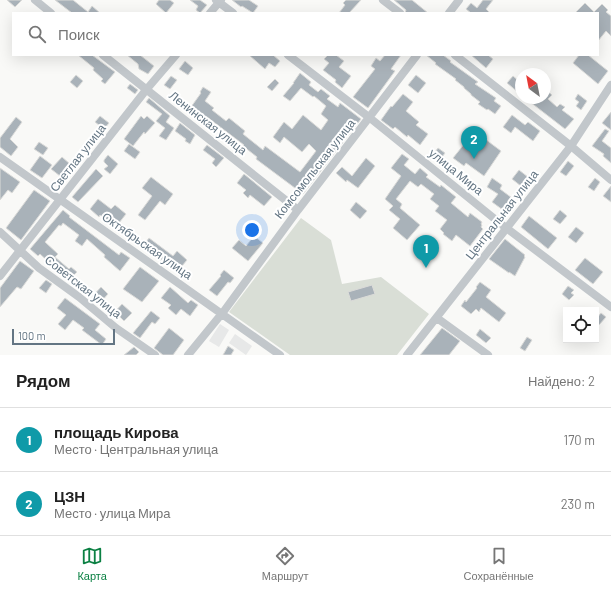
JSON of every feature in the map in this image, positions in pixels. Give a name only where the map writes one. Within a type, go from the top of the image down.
[{"type":"street","points":[[35,0],[50,12]]},
{"type":"street","points":[[383,0],[399,12]]},
{"type":"street","points":[[450,12],[459,0]]},
{"type":"street","points":[[211,12],[219,1],[232,12]]},
{"type":"street","name":"Ленинская улица","points":[[104,56],[298,210]]},
{"type":"street","name":"Светлая улица","points":[[0,276],[146,90],[175,56]]},
{"type":"street","name":"улица Мира","points":[[289,56],[370,118],[507,229],[611,306]]},
{"type":"street","name":"Комсомольская улица","points":[[188,355],[222,313],[298,210],[416,56]]},
{"type":"street","points":[[456,56],[571,146],[611,180]]},
{"type":"street","name":"Центральная улица","points":[[407,355],[571,146],[611,85]]},
{"type":"street","name":"Октябрьская улица","points":[[0,157],[280,355]]},
{"type":"street","name":"Советская улица","points":[[0,232],[39,268],[79,296],[116,328],[155,355]]},
{"type":"street","points":[[437,318],[488,355]]},
{"type":"shaded area","points":[[301,218],[331,240],[342,284],[381,277],[429,314],[397,355],[290,355],[229,312]]},
{"type":"shaded area","points":[[220,324],[229,330],[219,347],[209,341]]},
{"type":"shaded area","points":[[235,334],[252,346],[246,355],[229,343]]},
{"type":"building","points":[[7,0],[22,0],[15,7]]},
{"type":"building","points":[[55,0],[73,0],[88,12],[71,12]]},
{"type":"building","points":[[159,0],[170,0],[174,3],[167,12],[156,4]]},
{"type":"building","points":[[190,0],[200,0],[207,5],[201,12],[196,10],[198,6]]},
{"type":"building","points":[[232,0],[249,0],[258,6],[254,12],[242,6],[241,7]]},
{"type":"building","points":[[346,0],[361,0],[350,12],[340,12],[345,5],[343,3]]},
{"type":"building","points":[[394,0],[412,0],[427,12],[405,12],[406,10]]},
{"type":"building","points":[[483,0],[493,0],[486,9],[489,12],[470,12],[466,9],[471,3],[477,8]]},
{"type":"building","points":[[585,3],[594,12],[576,12]]},
{"type":"building","points":[[602,4],[608,10],[606,12],[611,16],[611,36],[606,31],[599,40],[599,12],[594,12]]},
{"type":"building","points":[[92,6],[99,12],[88,12]]},
{"type":"building","points":[[79,56],[93,56],[115,72],[105,84],[101,81],[103,79],[93,70],[94,68]]},
{"type":"building","points":[[128,56],[141,56],[154,66],[148,74],[139,69],[138,64]]},
{"type":"building","points":[[250,56],[274,56],[280,61],[275,67],[269,63],[265,69]]},
{"type":"building","points":[[327,56],[337,56],[344,61],[339,67],[351,76],[342,88],[335,82],[336,80],[323,70],[329,63],[324,59]]},
{"type":"building","points":[[384,56],[400,56],[391,69],[395,71],[368,108],[353,97],[375,69],[371,66],[376,58],[380,61]]},
{"type":"building","points":[[427,56],[444,56],[451,61],[450,62],[478,82],[475,84],[496,98],[494,101],[501,106],[495,114],[478,104],[480,102],[455,80],[456,79],[435,64],[436,63]]},
{"type":"building","points":[[472,56],[489,56],[493,59],[486,68]]},
{"type":"building","points":[[578,56],[589,56],[608,71],[598,84],[573,63]]},
{"type":"building","points":[[185,61],[193,68],[188,75],[179,69]]},
{"type":"building","points":[[300,73],[311,82],[309,85],[318,92],[321,89],[330,96],[327,99],[338,107],[340,103],[361,119],[303,194],[256,159],[257,157],[243,146],[244,145],[207,117],[205,120],[200,116],[202,114],[191,107],[201,93],[200,92],[203,87],[211,92],[205,101],[214,108],[212,110],[226,121],[229,118],[245,131],[243,134],[263,150],[265,146],[300,172],[316,151],[309,144],[302,152],[284,137],[280,143],[273,137],[284,122],[292,129],[303,115],[321,130],[328,120],[321,114],[326,106],[301,88],[290,101],[283,96]]},
{"type":"building","points":[[76,75],[83,81],[77,88],[70,82]]},
{"type":"building","points":[[416,75],[426,83],[418,93],[408,85]]},
{"type":"building","points":[[171,76],[177,80],[170,89],[164,85]]},
{"type":"building","points":[[513,76],[515,78],[515,90],[507,83]]},
{"type":"building","points":[[275,79],[279,83],[272,91],[267,87]]},
{"type":"building","points":[[130,84],[138,90],[135,94],[127,88]]},
{"type":"building","points":[[403,94],[413,102],[406,111],[419,122],[416,125],[428,134],[420,145],[408,135],[407,137],[395,127],[393,129],[381,120],[391,106],[392,107]]},
{"type":"building","points":[[578,94],[587,101],[581,110],[576,106],[579,102],[575,99]]},
{"type":"building","points":[[149,98],[170,116],[166,122],[174,128],[166,140],[159,136],[165,128],[156,121],[162,114],[146,102]]},
{"type":"building","points":[[551,102],[557,107],[560,104],[565,107],[562,110],[574,119],[565,129],[533,104],[551,104]]},
{"type":"building","points":[[611,112],[611,130],[602,123]]},
{"type":"building","points":[[512,115],[525,125],[528,122],[540,131],[533,141],[515,127],[511,133],[503,127]]},
{"type":"building","points":[[100,116],[109,123],[104,129],[95,122]]},
{"type":"building","points":[[141,116],[144,119],[147,116],[155,123],[145,134],[144,132],[133,146],[124,139]]},
{"type":"building","points":[[16,117],[22,122],[10,139],[18,147],[11,156],[0,147],[0,138]]},
{"type":"building","points":[[180,123],[195,135],[190,144],[175,131]]},
{"type":"building","points":[[605,129],[609,131],[602,141],[611,148],[611,163],[603,156],[604,154],[592,146]]},
{"type":"building","points":[[485,139],[501,151],[484,176],[466,163],[464,166],[453,158],[465,143],[476,151]]},
{"type":"building","points":[[39,142],[48,148],[43,155],[34,149]]},
{"type":"building","points":[[129,144],[140,152],[135,159],[124,151]]},
{"type":"building","points":[[207,145],[224,158],[216,167],[212,163],[215,159],[203,150]]},
{"type":"building","points":[[438,148],[445,153],[439,161],[432,156]]},
{"type":"building","points":[[402,154],[409,159],[404,165],[415,174],[420,168],[428,175],[426,177],[440,187],[441,185],[456,197],[451,203],[468,217],[470,213],[482,222],[481,227],[483,229],[470,246],[456,235],[452,241],[443,234],[444,233],[440,229],[447,220],[435,211],[439,206],[430,199],[434,194],[421,184],[418,187],[410,181],[396,199],[402,204],[400,208],[420,225],[407,240],[393,228],[400,219],[389,210],[393,206],[385,199],[401,176],[391,168]]},
{"type":"building","points":[[108,155],[118,164],[110,174],[104,169],[108,166],[104,160]]},
{"type":"building","points":[[40,156],[52,165],[42,178],[30,170]]},
{"type":"building","points":[[62,157],[70,164],[60,176],[51,169]]},
{"type":"building","points":[[366,158],[375,166],[358,188],[347,180],[346,182],[336,173],[342,167],[352,176]]},
{"type":"building","points":[[568,161],[574,166],[566,176],[560,172]]},
{"type":"building","points":[[0,168],[20,182],[12,193],[8,190],[0,200]]},
{"type":"building","points":[[96,169],[103,176],[78,202],[72,197]]},
{"type":"building","points":[[519,170],[533,181],[526,190],[512,179]]},
{"type":"building","points":[[244,174],[272,197],[264,206],[250,195],[248,198],[243,193],[246,190],[237,183]]},
{"type":"building","points":[[151,177],[173,194],[165,205],[160,201],[145,220],[138,215],[152,196],[142,188]]},
{"type":"building","points":[[492,178],[502,185],[500,189],[516,201],[507,213],[492,202],[498,194],[487,187]]},
{"type":"building","points":[[595,178],[600,182],[594,191],[588,187]]},
{"type":"building","points":[[611,186],[611,202],[603,196]]},
{"type":"building","points":[[34,190],[50,201],[21,240],[6,228]]},
{"type":"building","points":[[98,199],[111,209],[115,205],[126,214],[115,228],[100,215],[99,217],[90,209]]},
{"type":"building","points":[[356,202],[367,211],[360,219],[350,210]]},
{"type":"building","points":[[63,210],[70,216],[69,217],[119,255],[121,252],[130,258],[120,271],[87,239],[82,246],[75,241],[79,235],[63,223],[61,226],[59,225],[45,242],[58,254],[55,257],[69,269],[71,267],[77,272],[70,279],[59,270],[57,272],[40,254],[38,256],[30,249]]},
{"type":"building","points":[[560,210],[567,216],[560,224],[553,219]]},
{"type":"building","points":[[529,216],[557,238],[548,249],[521,227]]},
{"type":"building","points":[[576,227],[584,233],[576,243],[568,237]]},
{"type":"building","points":[[254,236],[263,243],[248,261],[232,248],[239,240],[246,246]]},
{"type":"building","points":[[149,238],[173,256],[177,251],[187,260],[182,266],[179,264],[174,270],[161,259],[160,261],[143,246]]},
{"type":"building","points":[[505,239],[525,255],[515,276],[489,259]]},
{"type":"building","points":[[585,258],[603,272],[593,284],[575,270]]},
{"type":"building","points":[[20,261],[34,271],[21,289],[17,287],[0,307],[0,288]]},
{"type":"building","points":[[140,267],[159,281],[142,302],[123,289]]},
{"type":"building","points":[[224,270],[234,278],[230,283],[228,282],[217,296],[209,290]]},
{"type":"building","points":[[46,280],[52,284],[46,293],[39,288]]},
{"type":"building","points":[[480,282],[491,290],[486,297],[506,313],[499,322],[481,308],[479,312],[476,309],[471,314],[461,306],[465,300],[466,302]]},
{"type":"building","points":[[372,285],[375,294],[351,301],[348,292]]},
{"type":"building","points":[[568,286],[574,290],[571,293],[574,295],[569,300],[562,294]]},
{"type":"building","points":[[101,287],[108,294],[99,304],[92,297]]},
{"type":"building","points":[[170,287],[188,303],[191,300],[198,305],[190,316],[181,309],[176,315],[168,308],[171,305],[161,298]]},
{"type":"building","points":[[65,298],[100,324],[95,330],[106,339],[102,345],[82,330],[84,328],[73,320],[65,330],[58,324],[66,315],[57,308]]},
{"type":"building","points":[[122,304],[132,313],[124,321],[120,317],[118,319],[113,314]]},
{"type":"building","points":[[151,311],[160,318],[155,324],[152,322],[140,338],[133,333]]},
{"type":"building","points":[[601,313],[606,317],[599,325],[599,315]]},
{"type":"building","points":[[169,328],[184,340],[173,355],[163,355],[154,348]]},
{"type":"building","points":[[442,328],[460,341],[449,355],[420,355]]},
{"type":"building","points":[[480,329],[491,338],[486,343],[476,335]]},
{"type":"building","points":[[527,337],[532,340],[525,351],[520,348]]},
{"type":"building","points":[[228,346],[234,350],[231,355],[223,355]]},
{"type":"building","points":[[134,347],[139,352],[136,355],[124,355]]},
{"type":"place","name":"ЦЗН","points":[[474,159]]},
{"type":"place","name":"площадь Кирова","points":[[426,268]]}]
